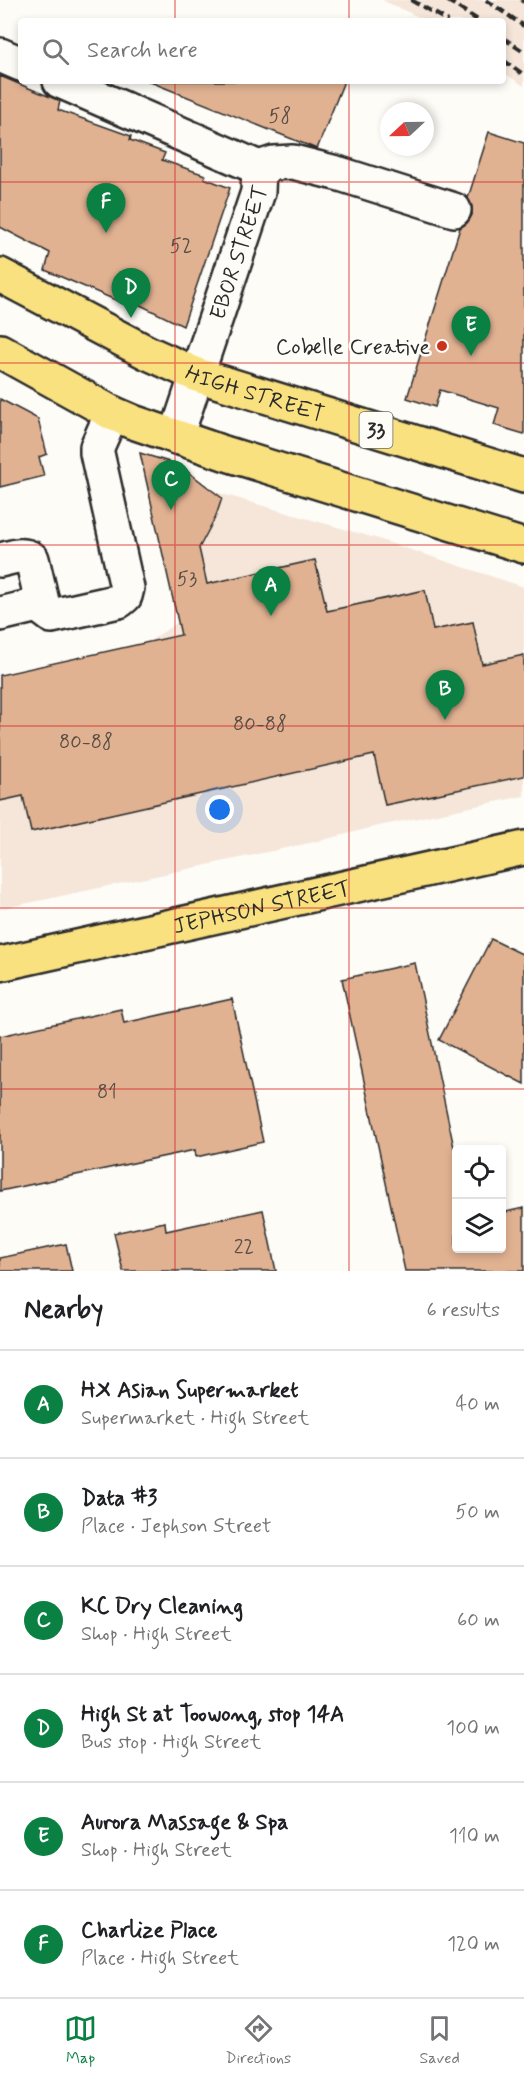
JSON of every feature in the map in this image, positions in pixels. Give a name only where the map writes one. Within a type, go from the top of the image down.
[{"type":"main road","name":"HIGH STREET","points":[[0,275],[146,352],[197,375],[524,476]]},
{"type":"main road","points":[[0,351],[112,413],[176,437],[524,546]]},
{"type":"main road","name":"JEPHSON STREET","points":[[0,964],[524,848]]},
{"type":"lane","points":[[0,55],[18,63]]},
{"type":"lane","name":"EBOR STREET","points":[[67,84],[259,168],[258,192],[176,437]]},
{"type":"lane","points":[[259,168],[293,162],[340,174],[454,210]]},
{"type":"lane","points":[[10,558],[28,556],[32,560],[44,610],[52,616],[119,601],[125,596],[127,588],[97,453],[97,447],[112,413]]},
{"type":"lane","points":[[0,614],[42,604]]},
{"type":"shaded area","points":[[382,0],[524,0],[524,86],[506,74],[506,18],[421,18]]},
{"type":"shaded area","points":[[143,467],[184,483],[375,538],[524,587],[524,796],[0,909],[0,675],[150,641],[178,622]]},
{"type":"building","points":[[0,76],[60,101],[58,110],[131,136],[130,140],[165,153],[162,160],[205,175],[204,178],[230,188],[183,326],[122,296],[120,302],[45,270],[50,253],[0,227]]},
{"type":"building","points":[[155,84],[343,84],[317,149]]},
{"type":"building","points":[[489,132],[524,143],[524,434],[494,425],[499,408],[440,390],[435,407],[407,398],[460,228],[472,215],[472,207],[468,198]]},
{"type":"building","points":[[0,399],[38,419],[47,454],[39,457],[44,476],[0,487]]},
{"type":"building","points":[[140,453],[179,465],[222,498],[216,516],[199,548],[207,584],[315,560],[327,611],[425,590],[433,630],[473,622],[482,664],[524,655],[524,776],[385,805],[374,755],[31,832],[23,796],[0,801],[0,675],[181,635]]},
{"type":"building","points":[[491,939],[524,955],[524,1084],[439,1040]]},
{"type":"building","points":[[415,963],[453,1145],[452,1253],[506,1253],[506,1212],[524,1208],[524,1271],[405,1271],[342,979]]},
{"type":"building","points":[[232,999],[263,1142],[196,1157],[195,1150],[0,1191],[0,1036],[121,1009],[124,1023]]},
{"type":"building","points":[[263,1210],[276,1271],[123,1271],[114,1233],[165,1222],[166,1231]]},
{"type":"building","points":[[66,1244],[72,1271],[0,1271],[0,1258]]},
{"type":"railway","points":[[411,0],[443,18]]},
{"type":"railway","points":[[447,0],[474,18]]},
{"type":"railway","points":[[486,0],[524,26]]},
{"type":"railway","points":[[506,40],[524,52]]},
{"type":"railway","points":[[506,62],[524,75]]},
{"type":"place","name":"Charlize Place","points":[[106,233]]},
{"type":"place","name":"High St at Toowong, stop 14A","points":[[131,318]]},
{"type":"place","name":"Cobelle Creative","points":[[442,346]]},
{"type":"place","name":"Aurora Massage & Spa","points":[[471,356]]},
{"type":"place","name":"KC Dry Cleaning","points":[[171,510]]},
{"type":"place","name":"HX Asian Supermarket","points":[[271,616]]},
{"type":"place","name":"Data #3","points":[[445,720]]}]
